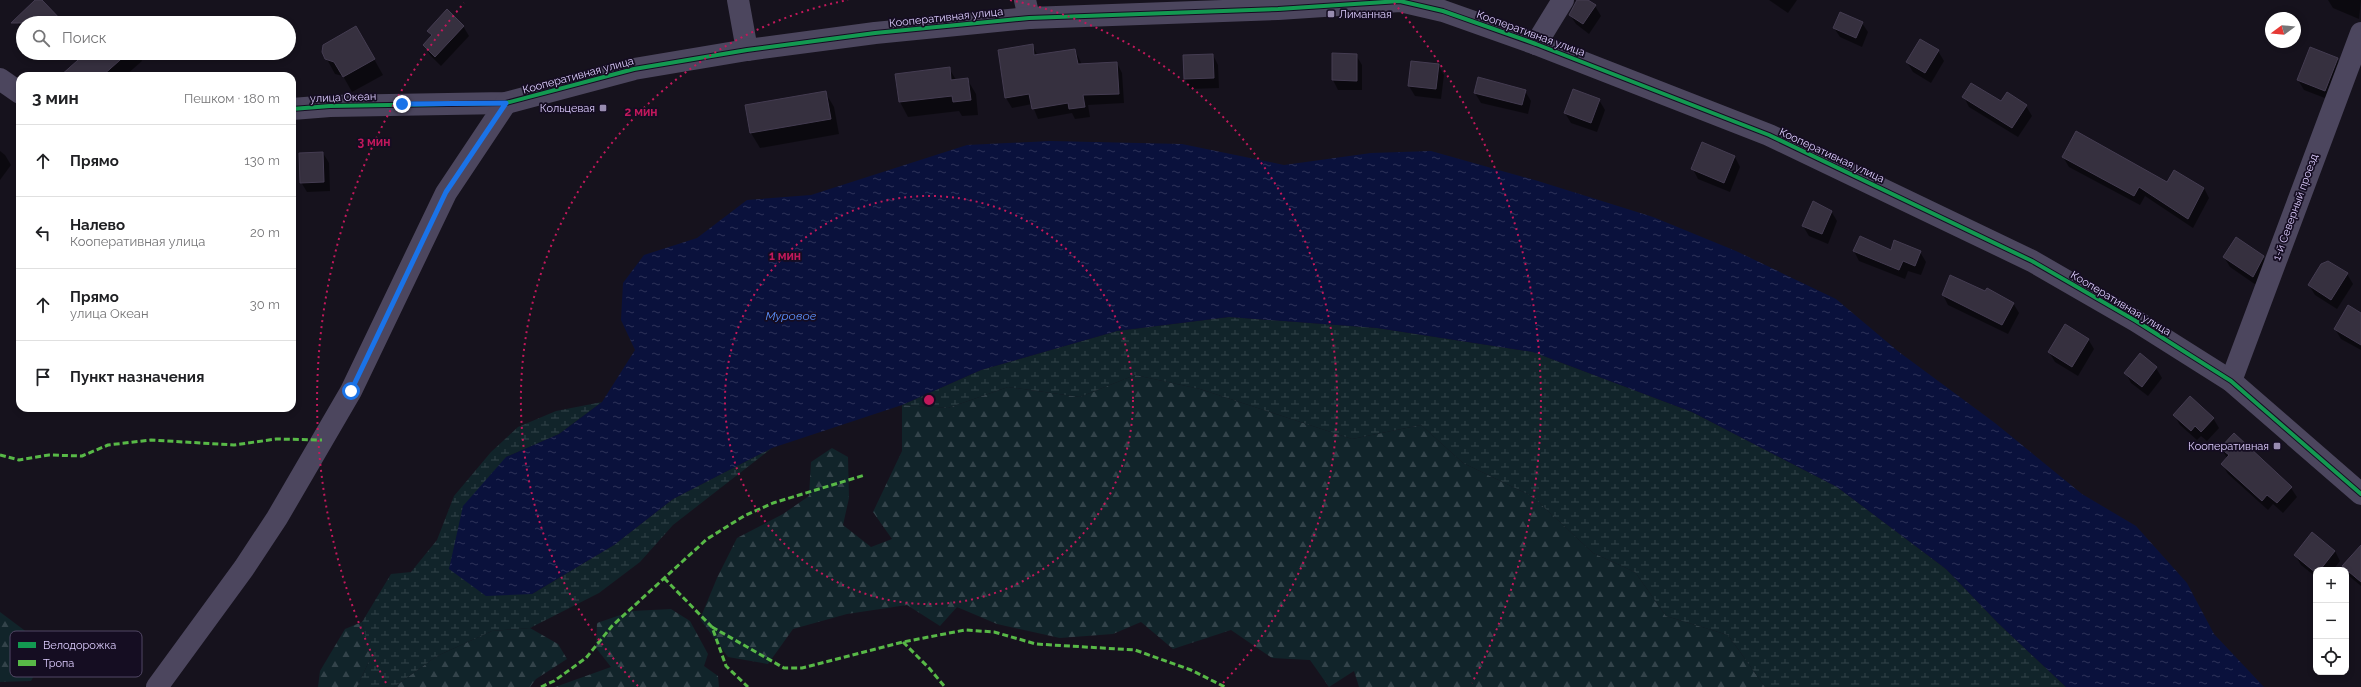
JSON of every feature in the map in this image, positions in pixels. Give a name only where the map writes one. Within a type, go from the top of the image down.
[{"type":"street","points":[[738,0],[747,50]]},
{"type":"street","points":[[1536,44],[1563,0]]},
{"type":"street","name":"Кооперативная улица","points":[[468,104],[506,103],[634,69],[747,50],[875,33],[1027,9],[1278,9],[1400,1],[1441,5],[1536,44],[1769,135],[1916,204],[2039,265],[2136,320],[2231,381],[2361,494]]},
{"type":"street","name":"1-й Северный проезд","points":[[2231,381],[2353,77],[2361,33]]},
{"type":"street","points":[[0,79],[16,90]]},
{"type":"street","points":[[157,687],[235,581],[277,518],[351,391],[446,192],[506,103]]},
{"type":"street","name":"улица Океан","points":[[296,109],[330,106],[468,104]]},
{"type":"green space","points":[[1229,317],[1377,328],[1533,352],[1692,412],[1837,487],[1946,569],[1998,623],[2066,687],[1765,687],[1728,635],[1666,616],[1635,572],[1593,553],[1532,496],[1463,463],[1421,425],[1352,439],[1200,389],[1135,375],[1080,397],[1008,387],[948,408],[902,405],[981,370],[1117,331]]},
{"type":"green space","points":[[1135,375],[1200,389],[1352,439],[1421,425],[1463,463],[1532,496],[1593,553],[1635,572],[1666,616],[1728,635],[1765,687],[1359,687],[1354,671],[1329,687],[1310,660],[1272,658],[1231,630],[1173,649],[1141,622],[1113,634],[1060,638],[997,624],[957,607],[940,626],[907,605],[847,614],[793,629],[768,664],[728,657],[700,619],[717,578],[737,538],[783,514],[809,496],[811,462],[832,448],[848,457],[849,498],[843,525],[871,547],[892,539],[873,512],[902,451],[902,405],[948,408],[1008,387],[1080,397]]},
{"type":"green space","points":[[602,402],[559,434],[506,457],[532,594],[614,545],[673,499],[772,448],[673,525],[640,562],[599,593],[530,628],[492,631],[437,656],[394,687],[357,687],[371,657],[362,622],[391,574],[411,572],[437,540],[454,496],[491,452],[518,427],[556,411]]},
{"type":"green space","points":[[671,609],[690,621],[708,654],[704,666],[718,676],[719,687],[555,687],[611,667],[596,648],[597,623],[632,611]]},
{"type":"green space","points":[[0,612],[25,631],[10,631],[10,677],[33,677],[31,681],[0,682]]},
{"type":"green space","points":[[362,622],[371,657],[357,687],[318,687],[320,671],[345,629]]},
{"type":"green space","points":[[530,628],[558,644],[567,659],[536,679],[530,687],[394,687],[437,656],[492,631]]},
{"type":"water","name":"Муровое","points":[[1050,141],[1182,144],[1284,165],[1371,153],[1431,151],[1538,181],[1653,217],[1736,251],[1836,299],[1899,352],[1995,423],[2082,494],[2136,526],[2187,583],[2214,634],[2264,687],[2066,687],[1998,623],[1946,569],[1837,487],[1692,412],[1533,352],[1377,328],[1229,317],[1117,331],[981,370],[902,405],[772,448],[673,499],[614,545],[532,594],[486,596],[449,569],[463,506],[506,457],[559,434],[602,402],[635,350],[621,320],[623,283],[644,255],[697,238],[747,200],[811,195],[967,145]]},
{"type":"building","points":[[35,0],[42,0],[57,16],[18,16]]},
{"type":"building","points":[[1577,0],[1588,0],[1596,5],[1583,24],[1569,15]]},
{"type":"building","points":[[447,9],[464,26],[435,57],[423,45],[432,35],[427,31]]},
{"type":"building","points":[[1840,12],[1863,22],[1856,38],[1833,28]]},
{"type":"building","points":[[16,18],[16,23],[11,23]]},
{"type":"building","points":[[356,26],[375,59],[343,77],[334,62],[325,59],[322,52],[323,45]]},
{"type":"building","points":[[1920,39],[1939,50],[1925,73],[1906,62]]},
{"type":"building","points":[[1033,44],[1034,55],[1075,49],[1078,64],[1117,62],[1119,94],[1083,95],[1085,107],[1069,109],[1068,103],[1032,109],[1029,94],[1005,98],[998,50]]},
{"type":"building","points":[[2310,47],[2338,58],[2325,91],[2297,80]]},
{"type":"building","points":[[1332,53],[1357,54],[1357,81],[1332,80]]},
{"type":"building","points":[[1213,54],[1214,78],[1184,79],[1183,55]]},
{"type":"building","points":[[78,60],[120,60],[107,72],[65,72]]},
{"type":"building","points":[[1411,61],[1439,64],[1436,89],[1408,86]]},
{"type":"building","points":[[950,67],[951,80],[968,78],[971,100],[953,102],[952,96],[899,102],[895,74]]},
{"type":"building","points":[[1478,77],[1526,90],[1522,105],[1474,93]]},
{"type":"building","points":[[1971,83],[2001,101],[2007,92],[2027,105],[2012,128],[1962,97]]},
{"type":"building","points":[[1573,89],[1600,99],[1591,123],[1564,113]]},
{"type":"building","points":[[826,91],[831,119],[750,133],[745,105]]},
{"type":"building","points":[[2076,131],[2167,182],[2174,170],[2204,188],[2188,219],[2139,187],[2134,196],[2062,157]]},
{"type":"building","points":[[1702,142],[1735,156],[1724,183],[1691,169]]},
{"type":"building","points":[[323,152],[324,182],[300,183],[299,153]]},
{"type":"building","points":[[1813,201],[1832,211],[1822,234],[1802,226]]},
{"type":"building","points":[[1860,236],[1891,250],[1894,240],[1921,251],[1915,266],[1903,261],[1899,270],[1853,251]]},
{"type":"building","points":[[2236,237],[2264,256],[2253,277],[2223,257]]},
{"type":"building","points":[[2328,261],[2348,273],[2331,300],[2308,285],[2321,264]]},
{"type":"building","points":[[1950,275],[1985,291],[1987,288],[2014,303],[2002,325],[1942,295]]},
{"type":"building","points":[[2348,305],[2361,313],[2361,345],[2334,329]]},
{"type":"building","points":[[2065,324],[2089,339],[2072,367],[2048,352]]},
{"type":"building","points":[[2140,353],[2157,367],[2142,387],[2124,373]]},
{"type":"building","points":[[2190,396],[2214,418],[2201,432],[2195,426],[2191,431],[2173,415]]},
{"type":"building","points":[[2234,433],[2292,487],[2277,503],[2267,495],[2262,501],[2221,464],[2229,455],[2220,448]]},
{"type":"building","points":[[2312,532],[2335,551],[2322,567],[2313,567],[2313,571],[2294,555]]},
{"type":"building","points":[[2361,545],[2361,582],[2349,572],[2349,567],[2342,566]]},
{"type":"marked path","points":[[0,455],[19,460],[49,455],[82,456],[108,445],[151,440],[234,445],[276,439],[322,440]]},
{"type":"marked path","points":[[541,687],[554,681],[586,658],[612,626],[707,539],[744,516],[773,503],[865,475]]},
{"type":"marked path","points":[[664,578],[712,627],[726,666],[748,687]]},
{"type":"marked path","points":[[712,627],[784,668],[802,668],[903,642],[965,630],[994,632],[1036,644],[1135,650],[1191,670],[1225,687]]},
{"type":"marked path","points":[[903,642],[929,668],[945,687]]},
{"type":"cycle path","points":[[296,109],[330,106],[506,103],[634,69],[747,50],[875,33],[1029,18],[1278,9],[1400,1],[1443,11],[1536,44],[1769,135],[2032,261],[2136,321],[2231,381],[2361,494]]},
{"type":"place","name":"Лиманная","points":[[1331,14]]},
{"type":"place","name":"Кольцевая","points":[[603,108]]},
{"type":"place","name":"Кооперативная","points":[[2277,446]]},
{"type":"route","points":[[351,391],[446,192],[506,103],[402,104]]}]
